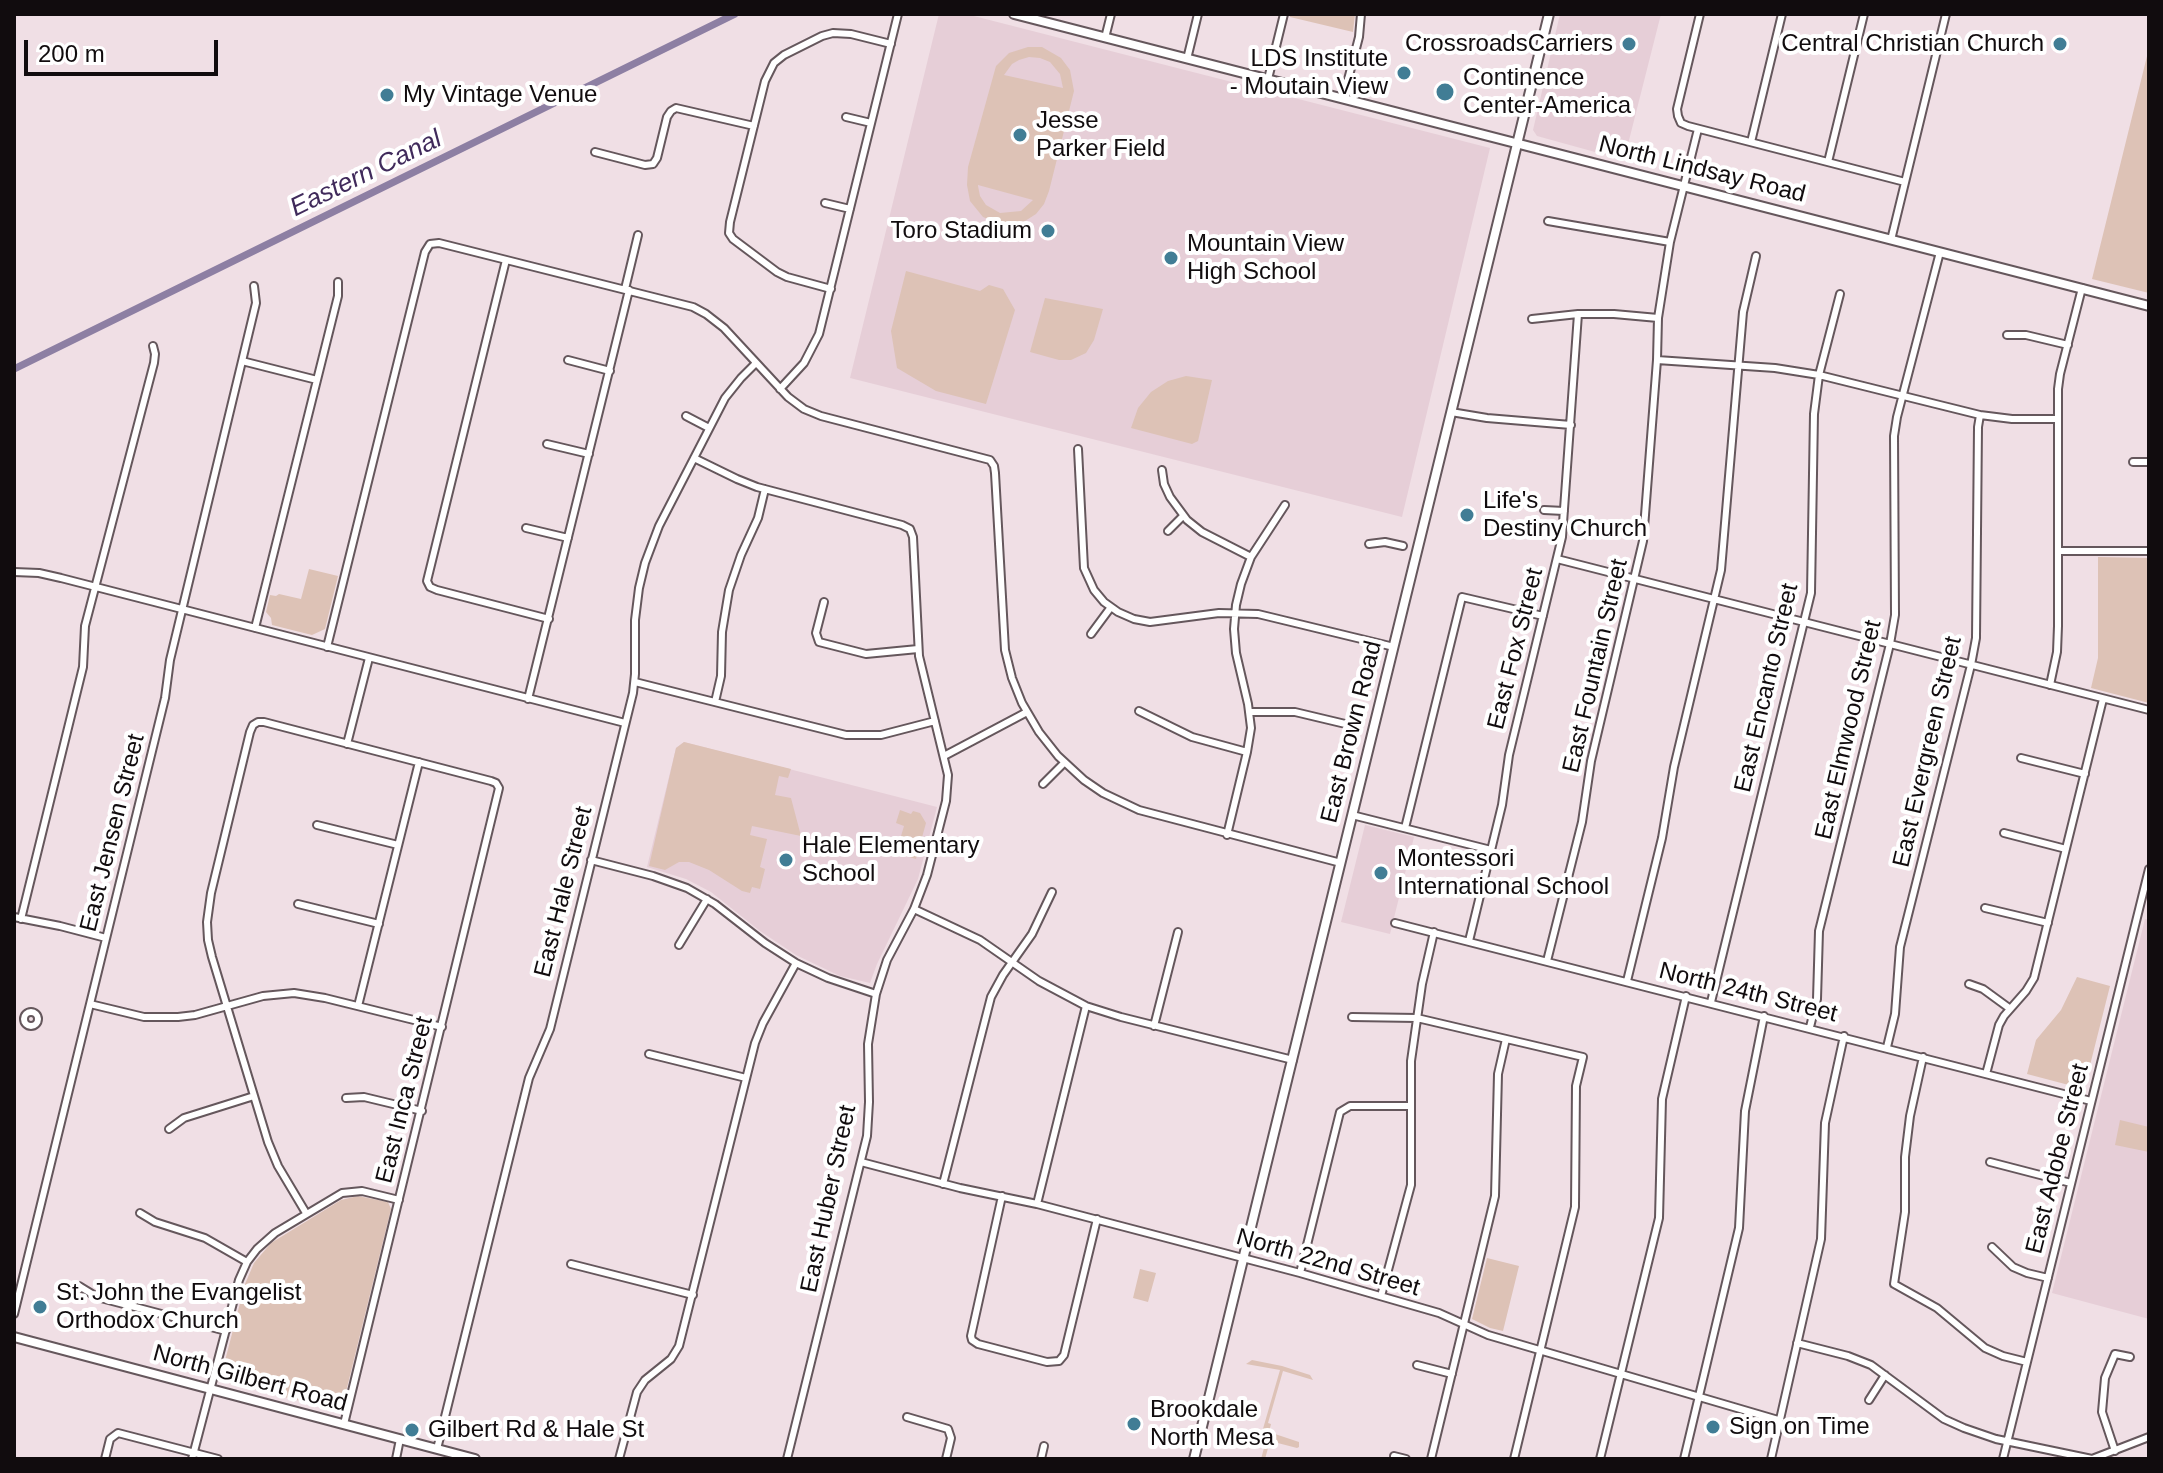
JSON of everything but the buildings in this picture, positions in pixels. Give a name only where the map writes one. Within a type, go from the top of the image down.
[{"type":"main road","name":"North Lindsay Road","points":[[1014,14],[2149,306]]},
{"type":"main road","name":"East Brown Road","points":[[1194,1459],[1549,14]]},
{"type":"main road","name":"North Gilbert Road","points":[[14,1337],[475,1459]]},
{"type":"street","points":[[780,389],[813,349],[821,327],[898,14]]},
{"type":"street","points":[[1105,38],[1111,14]]},
{"type":"street","points":[[1187,59],[1198,14]]},
{"type":"street","points":[[1268,79],[1284,14]]},
{"type":"street","points":[[1343,99],[1359,37],[1361,14]]},
{"type":"street","points":[[1700,14],[1677,109],[1679,120],[1684,125],[1905,182]]},
{"type":"street","points":[[1751,142],[1782,14]]},
{"type":"street","points":[[1828,162],[1864,14]]},
{"type":"street","points":[[1891,240],[1946,14]]},
{"type":"street","points":[[831,289],[782,275],[736,241],[729,233],[730,222],[767,75],[774,63],[822,36],[839,32],[891,44]]},
{"type":"street","points":[[595,152],[645,165],[653,164],[668,114],[676,108],[754,126]]},
{"type":"street","points":[[846,117],[871,123]]},
{"type":"street","points":[[1684,186],[1698,129]]},
{"type":"street","name":"East Fountain Street","points":[[1547,961],[1582,822],[1591,761],[1643,541],[1658,318],[1670,242],[1684,186]]},
{"type":"street","points":[[825,203],[850,209]]},
{"type":"street","points":[[1548,221],[1670,242]]},
{"type":"street","points":[[528,699],[610,371],[638,235]]},
{"type":"street","points":[[418,244],[428,246],[439,243],[678,302],[706,314],[724,328],[798,406],[816,414],[993,463],[1003,641],[1012,678],[1027,712],[1064,763],[1094,787],[1127,806],[1341,863]]},
{"type":"street","points":[[327,647],[428,246]]},
{"type":"street","name":"East Elmwood Street","points":[[1810,1027],[1817,999],[1819,931],[1895,615],[1893,448],[1903,396],[1940,252]]},
{"type":"street","points":[[1627,981],[1721,570],[1743,312],[1756,256]]},
{"type":"street","points":[[506,260],[427,581],[430,587],[437,590],[549,619]]},
{"type":"street","points":[[255,628],[339,292],[338,282]]},
{"type":"street","name":"East Jensen Street","points":[[14,1314],[165,698],[170,660],[256,303],[254,286]]},
{"type":"street","points":[[2050,685],[2057,652],[2058,389],[2082,288]]},
{"type":"street","name":"East Encanto Street","points":[[1711,1002],[1811,593],[1814,414],[1819,375],[1840,294]]},
{"type":"street","points":[[1532,319],[1578,314],[1658,318]]},
{"type":"street","name":"East Fox Street","points":[[1469,941],[1502,805],[1509,755],[1562,537],[1578,314]]},
{"type":"street","points":[[2007,335],[2026,335],[2068,345]]},
{"type":"street","points":[[106,938],[18,918],[83,667],[84,632],[154,363],[153,346]]},
{"type":"street","points":[[568,360],[610,371]]},
{"type":"street","points":[[1657,360],[1775,368],[1819,375],[1980,415],[2058,419]]},
{"type":"street","points":[[242,361],[317,380]]},
{"type":"street","name":"East Hale Street","points":[[437,1449],[529,1080],[550,1029],[635,682],[635,620],[642,572],[659,526],[709,428],[730,391],[756,363]]},
{"type":"street","points":[[1451,412],[1571,425]]},
{"type":"street","name":"East Evergreen Street","points":[[1887,1047],[1895,1014],[1900,947],[1976,638],[1980,415]]},
{"type":"street","points":[[686,416],[709,428]]},
{"type":"street","points":[[547,444],[589,454]]},
{"type":"street","points":[[1078,449],[1084,568],[1094,590],[1125,616],[1150,622],[1235,613],[1271,617],[1394,647]]},
{"type":"street","points":[[694,458],[765,489],[755,525],[729,590],[722,632],[721,676],[715,702]]},
{"type":"street","points":[[2133,462],[2149,462]]},
{"type":"street","points":[[1162,470],[1167,491],[1183,516],[1202,532],[1251,557]]},
{"type":"street","name":"East Huber Street","points":[[765,489],[910,529],[913,537],[918,649],[948,781],[934,853],[914,909],[887,960],[876,994],[869,1033],[868,1125],[861,1162],[787,1459]]},
{"type":"street","points":[[1227,835],[1250,736],[1250,712],[1236,653],[1235,613],[1251,557],[1285,505]]},
{"type":"street","points":[[1544,510],[1564,511]]},
{"type":"street","points":[[1168,531],[1183,516]]},
{"type":"street","points":[[526,528],[568,538]]},
{"type":"street","points":[[1369,544],[1385,542],[1403,546]]},
{"type":"street","points":[[2058,551],[2149,551]]},
{"type":"street","points":[[1557,559],[2149,710]]},
{"type":"street","points":[[14,572],[50,575],[625,723]]},
{"type":"street","points":[[1405,828],[1462,597],[1543,616]]},
{"type":"street","points":[[824,602],[816,633],[819,642],[866,654],[918,649]]},
{"type":"street","points":[[1091,634],[1111,607]]},
{"type":"street","points":[[347,744],[369,658]]},
{"type":"street","points":[[635,682],[838,734],[889,733],[935,721]]},
{"type":"street","points":[[1986,1074],[1999,1025],[2034,978],[2103,699]]},
{"type":"street","points":[[1139,711],[1192,737],[1247,752]]},
{"type":"street","points":[[944,756],[1027,712]]},
{"type":"street","points":[[1250,712],[1302,713],[1358,727]]},
{"type":"street","points":[[306,1213],[278,1166],[268,1142],[210,949],[208,912],[250,732],[255,723],[264,722],[419,762],[358,1006]]},
{"type":"street","points":[[2021,758],[2085,774]]},
{"type":"street","name":"East Inca Street","points":[[344,1424],[499,794],[498,785],[491,781],[419,762]]},
{"type":"street","points":[[1043,784],[1064,763]]},
{"type":"street","points":[[1352,815],[1491,850]]},
{"type":"street","points":[[317,825],[398,845]]},
{"type":"street","points":[[2004,833],[2066,849]]},
{"type":"street","points":[[591,860],[663,879],[707,899],[796,963],[828,978],[876,994]]},
{"type":"street","name":"East Adobe Street","points":[[2003,1459],[2149,869]]},
{"type":"street","points":[[943,1184],[988,1004],[998,982],[1032,934],[1052,892]]},
{"type":"street","points":[[679,945],[707,899]]},
{"type":"street","points":[[298,904],[379,924]]},
{"type":"street","points":[[1985,908],[2048,923]]},
{"type":"street","points":[[914,909],[970,934],[1049,987],[1086,1006],[1293,1060]]},
{"type":"street","points":[[2138,912],[2148,914]]},
{"type":"street","name":"North 24th Street","points":[[1395,923],[2091,1101]]},
{"type":"street","points":[[1154,1026],[1178,932]]},
{"type":"street","points":[[1381,1296],[1411,1185],[1411,1061],[1422,984],[1434,932]]},
{"type":"street","points":[[619,1459],[637,1392],[645,1380],[667,1364],[681,1340],[760,1030],[796,963]]},
{"type":"street","points":[[1969,984],[1983,989],[2009,1008]]},
{"type":"street","points":[[90,1004],[161,1018],[195,1015],[263,996],[294,993],[442,1027]]},
{"type":"street","points":[[1600,1459],[1659,1218],[1662,1099],[1686,996]]},
{"type":"street","points":[[1037,1204],[1086,1006]]},
{"type":"street","points":[[14,1014],[25,1017]]},
{"type":"street","points":[[1684,1459],[1739,1228],[1745,1111],[1764,1016]]},
{"type":"street","points":[[1352,1017],[1417,1018],[1583,1057],[1576,1086],[1575,1207],[1514,1459]]},
{"type":"street","points":[[1771,1459],[1821,1239],[1825,1123],[1844,1036]]},
{"type":"street","points":[[1431,1459],[1495,1196],[1498,1074],[1506,1039]]},
{"type":"street","points":[[649,1054],[746,1078]]},
{"type":"street","points":[[1923,1057],[1910,1116],[1905,1157],[1905,1212],[1894,1284],[1937,1308],[1985,1348],[2027,1362]]},
{"type":"street","points":[[169,1129],[184,1118],[254,1096]]},
{"type":"street","points":[[346,1098],[364,1097],[422,1111]]},
{"type":"street","points":[[1300,1273],[1340,1112],[1350,1106],[1410,1106]]},
{"type":"street","name":"North 22nd Street","points":[[861,1162],[1097,1219],[1300,1273],[1439,1313],[1488,1335],[1778,1420]]},
{"type":"street","points":[[1990,1162],[2071,1183]]},
{"type":"street","points":[[193,1456],[241,1274],[257,1249],[270,1236],[306,1213],[348,1191],[369,1192],[399,1200]]},
{"type":"street","points":[[1002,1196],[972,1328],[972,1340],[1047,1362],[1059,1361],[1064,1355],[1097,1219]]},
{"type":"street","points":[[140,1213],[155,1222],[205,1238],[247,1262]]},
{"type":"street","points":[[1992,1247],[2021,1271],[2048,1278]]},
{"type":"street","points":[[571,1264],[693,1295]]},
{"type":"street","points":[[79,1286],[97,1297],[226,1331]]},
{"type":"street","points":[[1797,1343],[1871,1365],[1944,1419],[1978,1433],[2092,1459],[2104,1457],[2149,1437]]},
{"type":"street","points":[[2115,1451],[2102,1412],[2105,1378],[2115,1354],[2130,1357]]},
{"type":"street","points":[[1417,1365],[1452,1374]]},
{"type":"street","points":[[1869,1400],[1885,1375]]},
{"type":"street","points":[[907,1417],[948,1429],[951,1438],[946,1459]]},
{"type":"street","points":[[105,1459],[110,1439],[118,1433],[193,1456],[218,1459]]},
{"type":"street","points":[[396,1459],[400,1439]]},
{"type":"street","points":[[1041,1459],[1044,1446]]},
{"type":"street","points":[[1394,1456],[1406,1459]]},
{"type":"shaded area","name":"Mountain View High School","points":[[939,14],[966,14],[1490,148],[1402,517],[850,378]]},
{"type":"shaded area","points":[[1290,14],[1355,14],[1353,32],[1290,17]]},
{"type":"shaded area","points":[[1560,14],[1661,14],[1624,160],[1537,136],[1533,130]]},
{"type":"shaded area","name":"Jesse Parker Field","points":[[1028,47],[1042,47],[1061,58],[1070,70],[1074,91],[1044,204],[1025,221],[1012,224],[983,217],[970,201],[967,185],[968,167],[996,66],[1009,53]],"holes":[[[1029,57],[1050,62],[1060,74],[1063,88],[1004,75],[1012,64]],[[978,185],[1033,200],[1021,211],[1000,213],[986,205]]]},
{"type":"shaded area","points":[[2149,48],[2149,293],[2092,279]]},
{"type":"shaded area","points":[[906,271],[980,291],[989,285],[1003,289],[1015,310],[986,404],[936,391],[897,368],[891,331]]},
{"type":"shaded area","points":[[1045,298],[1103,309],[1094,340],[1086,353],[1071,360],[1059,360],[1030,352]]},
{"type":"shaded area","points":[[1186,376],[1212,380],[1198,441],[1192,444],[1131,428],[1138,408],[1151,392],[1168,381]]},
{"type":"shaded area","points":[[2098,557],[2149,558],[2149,703],[2091,688],[2098,658]]},
{"type":"shaded area","points":[[309,569],[338,576],[325,629],[312,635],[272,625],[266,612],[270,595],[301,599]]},
{"type":"shaded area","name":"Hale Elementary School","points":[[684,742],[937,807],[918,879],[870,983],[840,976],[796,955],[711,892],[686,879],[647,867],[676,748]]},
{"type":"shaded area","points":[[684,742],[791,769],[788,778],[779,776],[775,795],[791,798],[801,836],[752,826],[750,835],[767,839],[760,867],[765,869],[760,889],[752,887],[750,893],[742,891],[709,870],[689,862],[679,862],[665,870],[649,866],[676,748]]},
{"type":"shaded area","points":[[900,810],[920,813],[926,823],[916,859],[896,853],[904,826],[896,823]]},
{"type":"shaded area","points":[[1365,825],[1414,837],[1390,934],[1341,922]]},
{"type":"shaded area","points":[[2145,919],[2149,920],[2149,1319],[2052,1293]]},
{"type":"shaded area","points":[[2077,977],[2110,986],[2084,1089],[2027,1074],[2036,1040],[2061,1010]]},
{"type":"shaded area","points":[[2120,1120],[2149,1127],[2149,1152],[2115,1145]]},
{"type":"shaded area","points":[[358,1196],[388,1202],[391,1209],[342,1408],[336,1410],[225,1382],[221,1376],[245,1284],[254,1263],[271,1243],[341,1200]]},
{"type":"shaded area","points":[[1487,1258],[1519,1266],[1503,1331],[1472,1319]]},
{"type":"shaded area","points":[[1140,1269],[1156,1273],[1148,1302],[1133,1298]]},
{"type":"shaded area","points":[[1252,1360],[1310,1375],[1313,1380],[1283,1371],[1268,1423],[1271,1424],[1269,1432],[1299,1442],[1299,1447],[1270,1441],[1265,1459],[1261,1459],[1264,1448],[1258,1446],[1280,1370],[1246,1364]]},
{"type":"waterway","name":"Eastern Canal","points":[[14,369],[735,14]]},
{"type":"place","name":"CrossroadsCarriers","points":[[1629,44]]},
{"type":"place","name":"Central Christian Church","points":[[2060,44]]},
{"type":"place","name":"LDS Institute - Moutain View","points":[[1404,73]]},
{"type":"place","name":"Continence Center-America","points":[[1445,92]]},
{"type":"place","name":"My Vintage Venue","points":[[387,95]]},
{"type":"place","name":"Jesse Parker Field","points":[[1020,135]]},
{"type":"place","name":"Toro Stadium","points":[[1048,231]]},
{"type":"place","name":"Mountain View High School","points":[[1171,258]]},
{"type":"place","name":"Life's Destiny Church","points":[[1467,515]]},
{"type":"place","name":"Hale Elementary School","points":[[786,860]]},
{"type":"place","name":"Montessori International School","points":[[1381,873]]},
{"type":"place","name":"St. John the Evangelist Orthodox Church","points":[[40,1307]]},
{"type":"place","name":"Brookdale North Mesa","points":[[1134,1424]]},
{"type":"place","name":"Sign on Time","points":[[1713,1427]]},
{"type":"place","name":"Gilbert Rd & Hale St","points":[[412,1430]]}]
